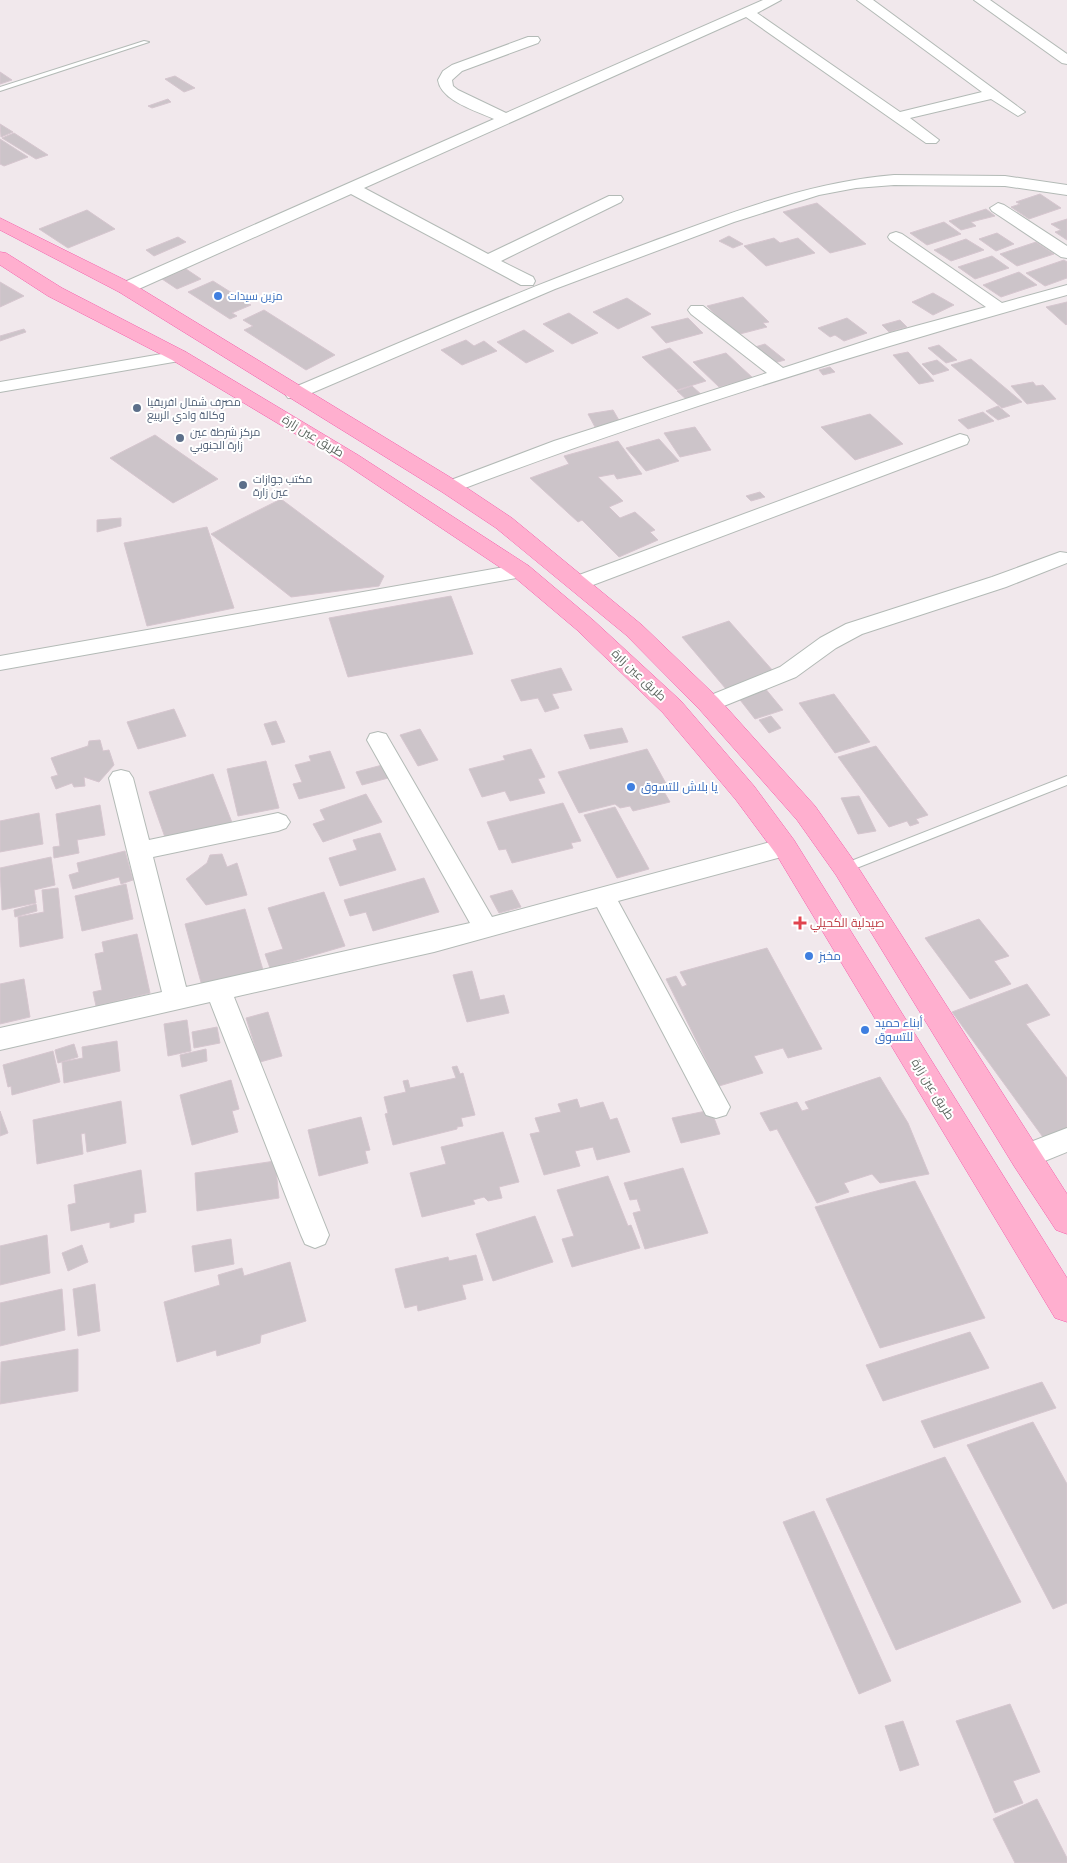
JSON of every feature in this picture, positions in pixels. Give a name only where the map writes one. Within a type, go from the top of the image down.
[{"type":"main road","points":[[0,222],[126,288],[294,394],[450,487],[504,524],[634,630],[709,704],[806,813],[845,868],[1025,1157],[1067,1220]]},
{"type":"main road","name":"طريق عين زارة","points":[[0,257],[55,292],[179,356],[434,512],[521,572],[585,625],[672,707],[745,793],[785,847],[1067,1307]]},
{"type":"main road","points":[[55,292],[62,283],[77,276],[104,277]]},
{"type":"street","points":[[126,288],[774,0]]},
{"type":"street","points":[[864,0],[1018,112]]},
{"type":"street","points":[[981,0],[1067,60]]},
{"type":"street","points":[[746,11],[931,140]]},
{"type":"street","points":[[506,119],[453,93],[446,87],[445,80],[448,74],[457,68],[533,40]]},
{"type":"street","points":[[897,116],[993,94]]},
{"type":"street","points":[[294,394],[557,282],[728,219],[816,191],[856,183],[914,180],[1022,182],[1067,190]]},
{"type":"street","points":[[352,188],[527,281]]},
{"type":"street","points":[[489,260],[615,199]]},
{"type":"street","points":[[998,208],[1067,253]]},
{"type":"street","points":[[896,237],[1000,309]]},
{"type":"street","points":[[450,487],[561,445],[780,374],[896,337],[1067,290]]},
{"type":"street","points":[[697,310],[780,374]]},
{"type":"street","points":[[0,387],[179,356]]},
{"type":"street","points":[[578,583],[960,440]]},
{"type":"street","points":[[709,704],[788,672],[828,643],[854,629],[1000,582],[1060,558]]},
{"type":"street","points":[[0,663],[521,572]]},
{"type":"street","points":[[378,740],[486,929]]},
{"type":"street","points":[[121,778],[178,1001]]},
{"type":"street","points":[[141,852],[278,822]]},
{"type":"street","points":[[0,1039],[219,992],[486,929],[785,847]]},
{"type":"street","points":[[603,896],[716,1107]]},
{"type":"street","points":[[219,992],[315,1235]]},
{"type":"street","points":[[1025,1157],[1067,1140]]},
{"type":"lane","points":[[0,89],[146,42]]},
{"type":"lane","points":[[845,868],[1067,780]]},
{"type":"building","points":[[0,72],[12,80],[0,84]]},
{"type":"building","points":[[175,76],[195,88],[184,92],[165,79]]},
{"type":"building","points":[[168,99],[171,102],[152,108],[148,106]]},
{"type":"building","points":[[0,124],[13,132],[1,137]]},
{"type":"building","points":[[14,133],[48,155],[36,159],[2,138]]},
{"type":"building","points":[[0,139],[28,157],[4,166],[0,164]]},
{"type":"building","points":[[1040,194],[1061,208],[1029,219],[1011,207],[1020,204],[1016,202]]},
{"type":"building","points":[[817,203],[866,244],[830,253],[783,212]]},
{"type":"building","points":[[986,209],[995,216],[971,222],[976,226],[961,230],[949,221]]},
{"type":"building","points":[[87,210],[115,229],[68,248],[39,229]]},
{"type":"building","points":[[1067,219],[1067,240],[1055,232],[1061,230],[1051,224]]},
{"type":"building","points":[[944,222],[961,234],[927,245],[910,233]]},
{"type":"building","points":[[997,233],[1014,244],[996,251],[979,239]]},
{"type":"building","points":[[729,236],[743,244],[733,248],[719,241]]},
{"type":"building","points":[[178,237],[186,242],[154,256],[146,250]]},
{"type":"building","points":[[774,238],[780,243],[798,238],[815,253],[766,266],[744,246]]},
{"type":"building","points":[[966,239],[984,250],[951,261],[934,250]]},
{"type":"building","points":[[1036,242],[1054,254],[1017,266],[1000,254]]},
{"type":"building","points":[[992,256],[1009,268],[975,279],[958,267]]},
{"type":"building","points":[[1064,260],[1067,262],[1067,278],[1045,286],[1026,273]]},
{"type":"building","points":[[186,269],[201,279],[177,289],[162,279]]},
{"type":"building","points":[[1019,272],[1037,285],[1001,297],[983,285]]},
{"type":"building","points":[[213,281],[251,305],[232,313],[237,316],[230,319],[188,292]]},
{"type":"building","points":[[0,282],[24,296],[0,307]]},
{"type":"building","points":[[933,293],[954,305],[933,315],[912,302]]},
{"type":"building","points":[[743,297],[769,322],[763,323],[767,327],[736,335],[707,306]]},
{"type":"building","points":[[627,298],[651,314],[618,329],[593,312]]},
{"type":"building","points":[[1067,302],[1067,324],[1066,325],[1046,307]]},
{"type":"building","points":[[264,310],[335,355],[306,370],[244,330],[253,326],[243,320]]},
{"type":"building","points":[[569,313],[598,333],[572,344],[543,324]]},
{"type":"building","points":[[688,318],[703,333],[666,343],[651,327]]},
{"type":"building","points":[[847,318],[867,333],[844,341],[835,335],[830,337],[818,328]]},
{"type":"building","points":[[900,320],[907,327],[889,332],[882,325]]},
{"type":"building","points":[[24,329],[26,332],[0,341],[0,336]]},
{"type":"building","points":[[524,330],[554,351],[526,363],[497,342]]},
{"type":"building","points":[[466,340],[474,346],[484,341],[497,351],[462,365],[441,350]]},
{"type":"building","points":[[765,344],[785,360],[774,363],[755,347]]},
{"type":"building","points":[[939,345],[957,360],[946,363],[928,348]]},
{"type":"building","points":[[670,348],[706,381],[677,390],[642,357]]},
{"type":"building","points":[[908,352],[934,381],[919,384],[893,355]]},
{"type":"building","points":[[726,353],[753,378],[719,387],[693,362]]},
{"type":"building","points":[[971,359],[1022,402],[1002,408],[951,365]]},
{"type":"building","points":[[937,360],[949,370],[933,375],[922,364]]},
{"type":"building","points":[[830,367],[835,372],[823,375],[819,370]]},
{"type":"building","points":[[1033,382],[1036,386],[1043,385],[1056,399],[1027,404],[1011,386]]},
{"type":"building","points":[[692,386],[703,396],[688,401],[677,391]]},
{"type":"building","points":[[998,406],[1010,416],[998,420],[986,411]]},
{"type":"building","points":[[613,410],[620,422],[595,427],[588,414]]},
{"type":"building","points":[[983,412],[994,421],[968,429],[958,420]]},
{"type":"building","points":[[870,414],[903,444],[855,460],[821,427]]},
{"type":"building","points":[[695,427],[711,450],[680,457],[664,433]]},
{"type":"building","points":[[155,435],[218,479],[173,503],[110,458]]},
{"type":"building","points":[[659,439],[679,461],[646,471],[626,448]]},
{"type":"building","points":[[618,441],[642,474],[617,479],[614,474],[598,477],[623,501],[609,507],[620,518],[635,512],[655,530],[650,532],[658,540],[619,557],[582,520],[578,522],[530,478],[569,464],[564,456]]},
{"type":"building","points":[[760,492],[765,497],[751,501],[746,496]]},
{"type":"building","points":[[281,499],[384,576],[379,586],[291,597],[211,534]]},
{"type":"building","points":[[121,518],[121,526],[97,532],[97,520]]},
{"type":"building","points":[[207,527],[234,608],[147,626],[124,543]]},
{"type":"building","points":[[451,596],[473,654],[348,677],[329,618]]},
{"type":"building","points":[[729,621],[774,672],[726,689],[682,637]]},
{"type":"building","points":[[561,668],[572,690],[552,694],[559,708],[545,712],[538,698],[521,701],[511,680]]},
{"type":"building","points":[[764,687],[783,710],[755,719],[737,696]]},
{"type":"building","points":[[834,694],[870,742],[835,753],[799,703]]},
{"type":"building","points":[[174,709],[186,736],[138,749],[127,722]]},
{"type":"building","points":[[771,716],[781,728],[769,733],[759,720]]},
{"type":"building","points":[[276,721],[285,742],[272,745],[264,724]]},
{"type":"building","points":[[622,728],[628,742],[590,749],[584,735]]},
{"type":"building","points":[[420,729],[438,760],[418,766],[400,735]]},
{"type":"building","points":[[100,740],[103,751],[109,750],[114,765],[99,782],[84,777],[85,786],[74,787],[72,783],[56,789],[51,777],[58,775],[51,758],[88,746],[89,741]]},
{"type":"building","points":[[876,746],[928,815],[916,819],[919,823],[910,826],[907,821],[889,827],[838,757]]},
{"type":"building","points":[[531,749],[545,777],[538,779],[545,793],[510,801],[505,791],[482,797],[469,769],[505,760],[503,756]]},
{"type":"building","points":[[647,749],[669,789],[663,790],[670,802],[633,811],[630,806],[620,808],[615,804],[579,813],[558,772]]},
{"type":"building","points":[[330,751],[345,788],[299,799],[293,784],[302,782],[295,765],[311,761],[309,756]]},
{"type":"building","points":[[266,761],[279,808],[238,816],[227,769]]},
{"type":"building","points":[[386,764],[392,777],[362,785],[356,772]]},
{"type":"building","points":[[213,774],[233,825],[167,843],[149,792]]},
{"type":"building","points":[[366,794],[382,822],[323,842],[313,824],[325,820],[320,810]]},
{"type":"building","points":[[859,796],[876,831],[858,834],[841,798]]},
{"type":"building","points":[[563,803],[581,841],[571,843],[573,848],[512,863],[506,849],[499,850],[487,822]]},
{"type":"building","points":[[100,805],[105,835],[77,840],[79,853],[54,858],[53,847],[60,846],[56,814]]},
{"type":"building","points":[[615,807],[649,869],[617,878],[584,815]]},
{"type":"building","points":[[39,813],[43,844],[0,852],[0,821]]},
{"type":"building","points":[[380,833],[396,870],[340,886],[329,858],[357,850],[353,840]]},
{"type":"building","points":[[125,851],[133,880],[121,884],[119,877],[73,889],[69,875],[79,872],[77,863]]},
{"type":"building","points":[[222,854],[227,867],[237,863],[247,895],[206,905],[186,879],[207,863],[210,855]]},
{"type":"building","points":[[51,857],[55,885],[34,890],[36,903],[2,910],[0,868]]},
{"type":"building","points":[[424,878],[439,912],[373,931],[366,912],[350,916],[344,900]]},
{"type":"building","points":[[126,884],[133,919],[82,931],[75,896]]},
{"type":"building","points":[[58,888],[63,938],[20,947],[18,917],[44,912],[42,890]]},
{"type":"building","points":[[512,890],[521,907],[499,913],[490,896]]},
{"type":"building","points":[[324,892],[345,946],[270,968],[265,954],[283,949],[268,908]]},
{"type":"building","points":[[36,904],[37,911],[15,917],[14,910]]},
{"type":"building","points":[[245,909],[263,970],[202,986],[185,924]]},
{"type":"building","points":[[979,919],[1009,956],[994,961],[1011,984],[970,999],[925,938]]},
{"type":"building","points":[[137,934],[150,993],[96,1006],[93,992],[102,990],[95,954],[104,952],[102,942]]},
{"type":"building","points":[[767,948],[822,1049],[788,1058],[783,1048],[754,1056],[763,1073],[719,1086],[666,979],[676,976],[682,987],[687,985],[680,972]]},
{"type":"building","points":[[472,971],[480,1000],[504,995],[509,1013],[467,1022],[453,975]]},
{"type":"building","points":[[24,979],[30,1017],[0,1024],[0,984]]},
{"type":"building","points":[[1027,984],[1050,1015],[1026,1024],[1067,1078],[1067,1131],[1045,1140],[952,1012]]},
{"type":"building","points":[[268,1012],[282,1056],[260,1062],[246,1018]]},
{"type":"building","points":[[187,1020],[191,1051],[168,1056],[164,1024]]},
{"type":"building","points":[[217,1027],[220,1043],[194,1048],[192,1032]]},
{"type":"building","points":[[117,1041],[120,1071],[64,1083],[62,1062],[83,1058],[82,1047]]},
{"type":"building","points":[[74,1044],[78,1057],[58,1063],[55,1050]]},
{"type":"building","points":[[206,1049],[207,1061],[182,1067],[180,1055]]},
{"type":"building","points":[[53,1051],[60,1082],[12,1095],[11,1086],[8,1087],[3,1065]]},
{"type":"building","points":[[457,1066],[460,1074],[463,1073],[475,1115],[461,1118],[463,1126],[457,1127],[457,1129],[393,1145],[385,1114],[388,1113],[384,1097],[406,1092],[403,1081],[408,1080],[410,1088],[456,1078],[452,1067]]},
{"type":"building","points":[[880,1077],[908,1123],[929,1174],[880,1183],[872,1174],[844,1183],[849,1192],[817,1203],[777,1129],[770,1131],[760,1113],[797,1102],[802,1111],[809,1109],[805,1102]]},
{"type":"building","points":[[231,1080],[239,1109],[232,1111],[238,1132],[192,1145],[180,1095]]},
{"type":"building","points":[[577,1099],[580,1108],[603,1102],[610,1120],[617,1118],[630,1152],[597,1160],[593,1147],[575,1151],[580,1166],[544,1175],[530,1134],[540,1132],[535,1118],[561,1112],[558,1104]]},
{"type":"building","points":[[121,1101],[126,1143],[87,1152],[85,1133],[81,1134],[83,1154],[37,1164],[33,1120]]},
{"type":"building","points":[[711,1110],[720,1134],[681,1143],[672,1118]]},
{"type":"building","points":[[0,1111],[8,1133],[0,1136]]},
{"type":"building","points":[[361,1117],[370,1150],[365,1151],[368,1163],[319,1176],[308,1130]]},
{"type":"building","points":[[503,1132],[519,1182],[499,1187],[502,1198],[488,1201],[484,1197],[473,1200],[475,1204],[422,1217],[410,1173],[446,1164],[441,1147]]},
{"type":"building","points":[[275,1161],[279,1198],[197,1211],[195,1173]]},
{"type":"building","points":[[683,1168],[708,1233],[645,1249],[633,1213],[641,1211],[637,1199],[630,1200],[624,1183]]},
{"type":"building","points":[[141,1170],[146,1212],[134,1214],[134,1222],[110,1228],[110,1222],[71,1231],[68,1205],[76,1203],[74,1185]]},
{"type":"building","points":[[608,1176],[628,1226],[631,1225],[640,1248],[572,1267],[562,1239],[574,1236],[557,1190]]},
{"type":"building","points":[[915,1181],[985,1318],[880,1348],[815,1207]]},
{"type":"building","points":[[535,1216],[553,1262],[493,1281],[476,1234]]},
{"type":"building","points":[[47,1235],[50,1273],[0,1285],[0,1246]]},
{"type":"building","points":[[231,1239],[234,1264],[195,1272],[192,1246]]},
{"type":"building","points":[[82,1245],[88,1262],[68,1271],[62,1253]]},
{"type":"building","points":[[476,1255],[483,1280],[462,1285],[466,1299],[418,1311],[417,1305],[405,1308],[395,1269],[448,1257],[449,1261]]},
{"type":"building","points":[[290,1262],[306,1321],[261,1335],[260,1343],[217,1356],[216,1350],[177,1362],[164,1302],[220,1285],[218,1275],[242,1268],[244,1276]]},
{"type":"building","points":[[95,1284],[100,1331],[78,1336],[73,1289]]},
{"type":"building","points":[[62,1289],[65,1330],[0,1346],[0,1303]]},
{"type":"building","points":[[970,1332],[989,1368],[883,1401],[866,1365]]},
{"type":"building","points":[[78,1349],[78,1391],[0,1404],[1,1362]]},
{"type":"building","points":[[1042,1382],[1056,1408],[934,1448],[921,1421]]},
{"type":"building","points":[[1033,1422],[1067,1484],[1067,1603],[1053,1609],[967,1445]]},
{"type":"building","points":[[945,1457],[1021,1602],[896,1650],[826,1499]]},
{"type":"building","points":[[814,1511],[891,1681],[859,1694],[783,1522]]},
{"type":"building","points":[[1010,1704],[1040,1772],[1013,1781],[1023,1803],[995,1813],[956,1721]]},
{"type":"building","points":[[903,1721],[919,1765],[900,1771],[885,1726]]},
{"type":"building","points":[[1037,1799],[1067,1858],[1067,1863],[1015,1863],[993,1819]]},
{"type":"place","name":"مزين سيدات","points":[[218,296]]},
{"type":"place","name":"مصرف شمال افريقيا وكالة وادي الربيع","points":[[137,408]]},
{"type":"place","name":"مركز شرطة عين زارة الجنوبي","points":[[180,438]]},
{"type":"place","name":"مكتب جوازات عين زارة","points":[[243,485]]},
{"type":"place","name":"يا بلاش للتسوق","points":[[631,787]]},
{"type":"place","name":"صيدلية الكحيلي","points":[[800,923]]},
{"type":"place","name":"مخبز","points":[[809,956]]},
{"type":"place","name":"أبناء حميد للتسوق","points":[[865,1030]]}]
